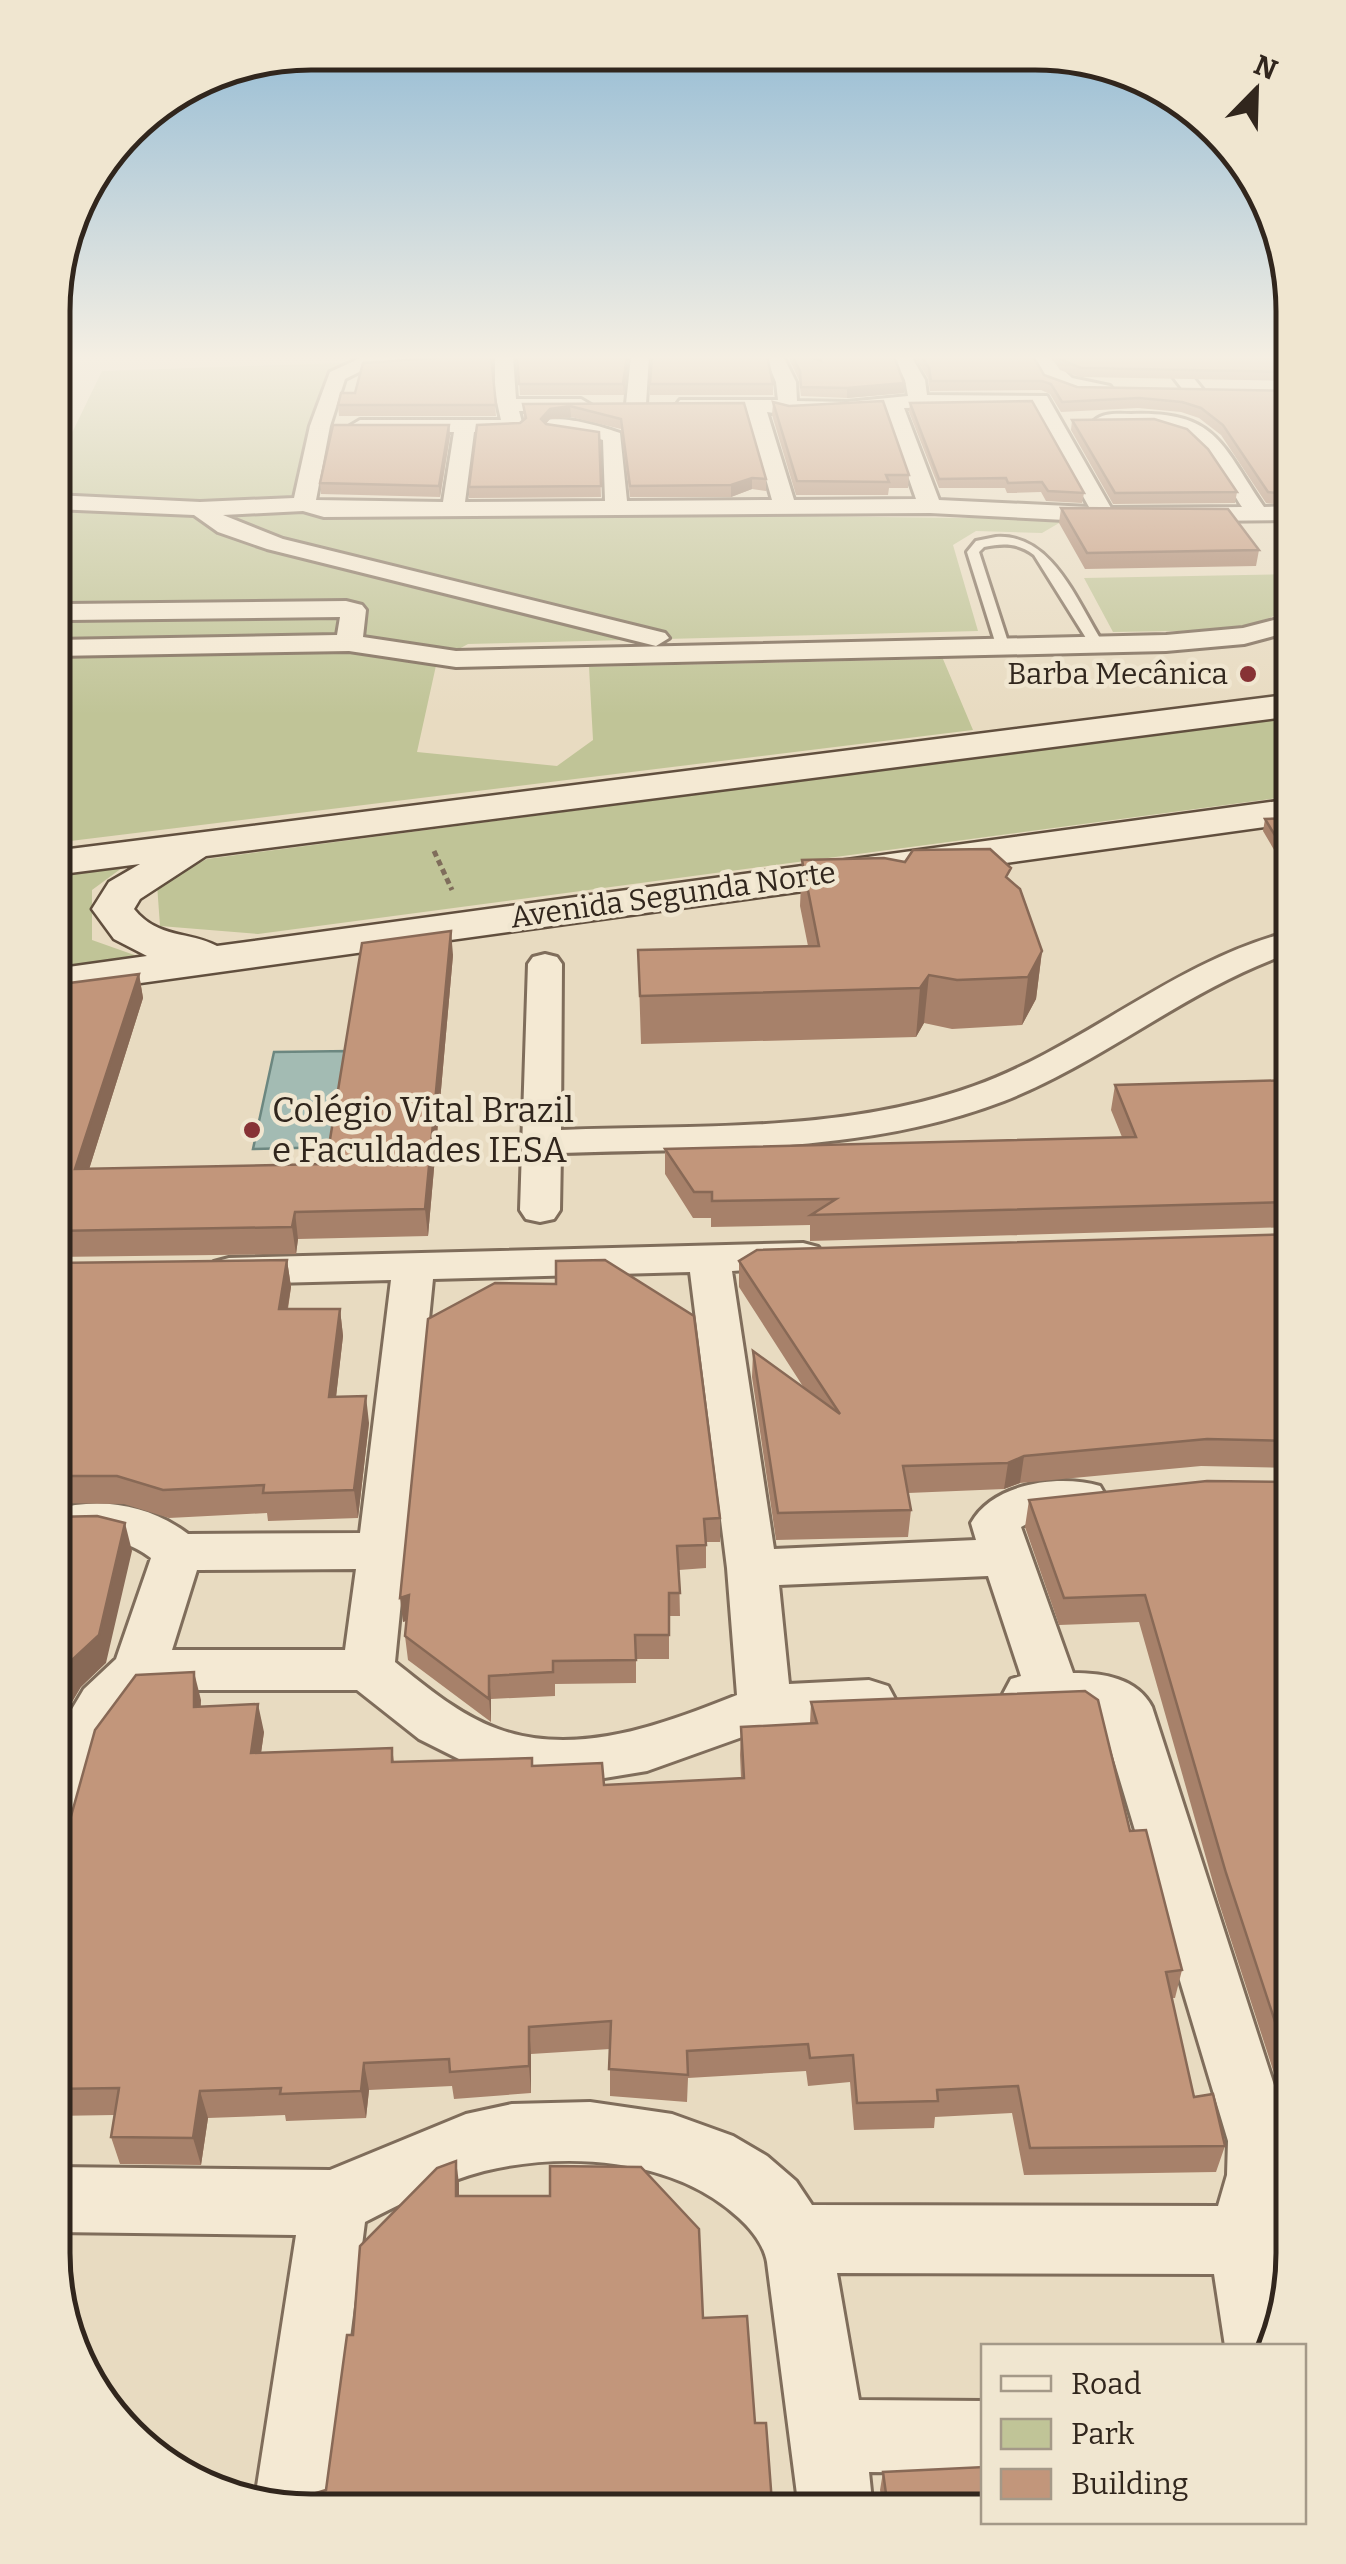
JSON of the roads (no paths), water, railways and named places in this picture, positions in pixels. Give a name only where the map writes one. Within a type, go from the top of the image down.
[{"type":"main road","points":[[70,860],[1276,706]]},
{"type":"main road","name":"Avenida Segunda Norte","points":[[70,980],[1276,813]]},
{"type":"main road","points":[[209,843],[124,891],[113,910],[122,926],[142,940],[182,951],[238,957]]},
{"type":"street","points":[[304,504],[310,476]]},
{"type":"street","points":[[453,510],[458,476]]},
{"type":"street","points":[[615,476],[616,508]]},
{"type":"street","points":[[777,476],[786,506]]},
{"type":"street","points":[[919,476],[930,506]]},
{"type":"street","points":[[1089,476],[1104,515]]},
{"type":"street","points":[[1232,476],[1258,514]]},
{"type":"street","points":[[135,506],[208,494],[260,498],[277,506]]},
{"type":"street","points":[[70,503],[200,509],[304,504],[324,510],[930,506],[1104,515],[1276,514]]},
{"type":"street","points":[[200,509],[226,527],[274,544],[710,651]]},
{"type":"street","points":[[70,612],[346,608],[353,610],[350,643]]},
{"type":"street","points":[[70,648],[350,643],[456,659],[1212,640],[1276,629]]},
{"type":"street","points":[[542,1142],[846,1126],[915,1114],[989,1093],[1083,1046],[1212,971],[1276,948]]},
{"type":"street","points":[[540,1210],[545,964]]},
{"type":"street","points":[[193,1271],[846,1255]]},
{"type":"street","points":[[710,1259],[752,1568],[765,1706]]},
{"type":"street","points":[[368,1670],[413,1268]]},
{"type":"street","points":[[1052,1693],[995,1523],[1014,1507],[1129,1494]]},
{"type":"street","points":[[70,1523],[112,1521],[150,1530],[178,1552],[384,1550]]},
{"type":"street","points":[[70,1760],[103,1704],[139,1670],[178,1552]]},
{"type":"street","points":[[752,1568],[1006,1557]]},
{"type":"street","points":[[139,1670],[368,1670],[448,1730],[486,1748],[542,1762],[610,1760],[672,1744],[765,1706],[1052,1693],[1111,1697],[1124,1708],[1260,2141],[1260,2175],[1242,2240],[1259,2340]]},
{"type":"street","points":[[70,2198],[334,2203],[412,2164],[510,2135],[593,2133],[686,2147],[754,2183],[795,2239],[833,2469],[981,2437]]},
{"type":"street","points":[[294,2493],[334,2203]]},
{"type":"street","points":[[795,2239],[1242,2240]]},
{"type":"lane","points":[[1002,646],[973,552],[980,544],[1012,540],[1028,543],[1039,553],[1096,643]]},
{"type":"water","points":[[350,1051],[334,1147],[253,1149],[274,1052]]},
{"type":"place","name":"Barba Mecânica","points":[[1248,674]]},
{"type":"place","name":"Colégio Vital Brazil e Faculdades IESA","points":[[252,1130]]}]
